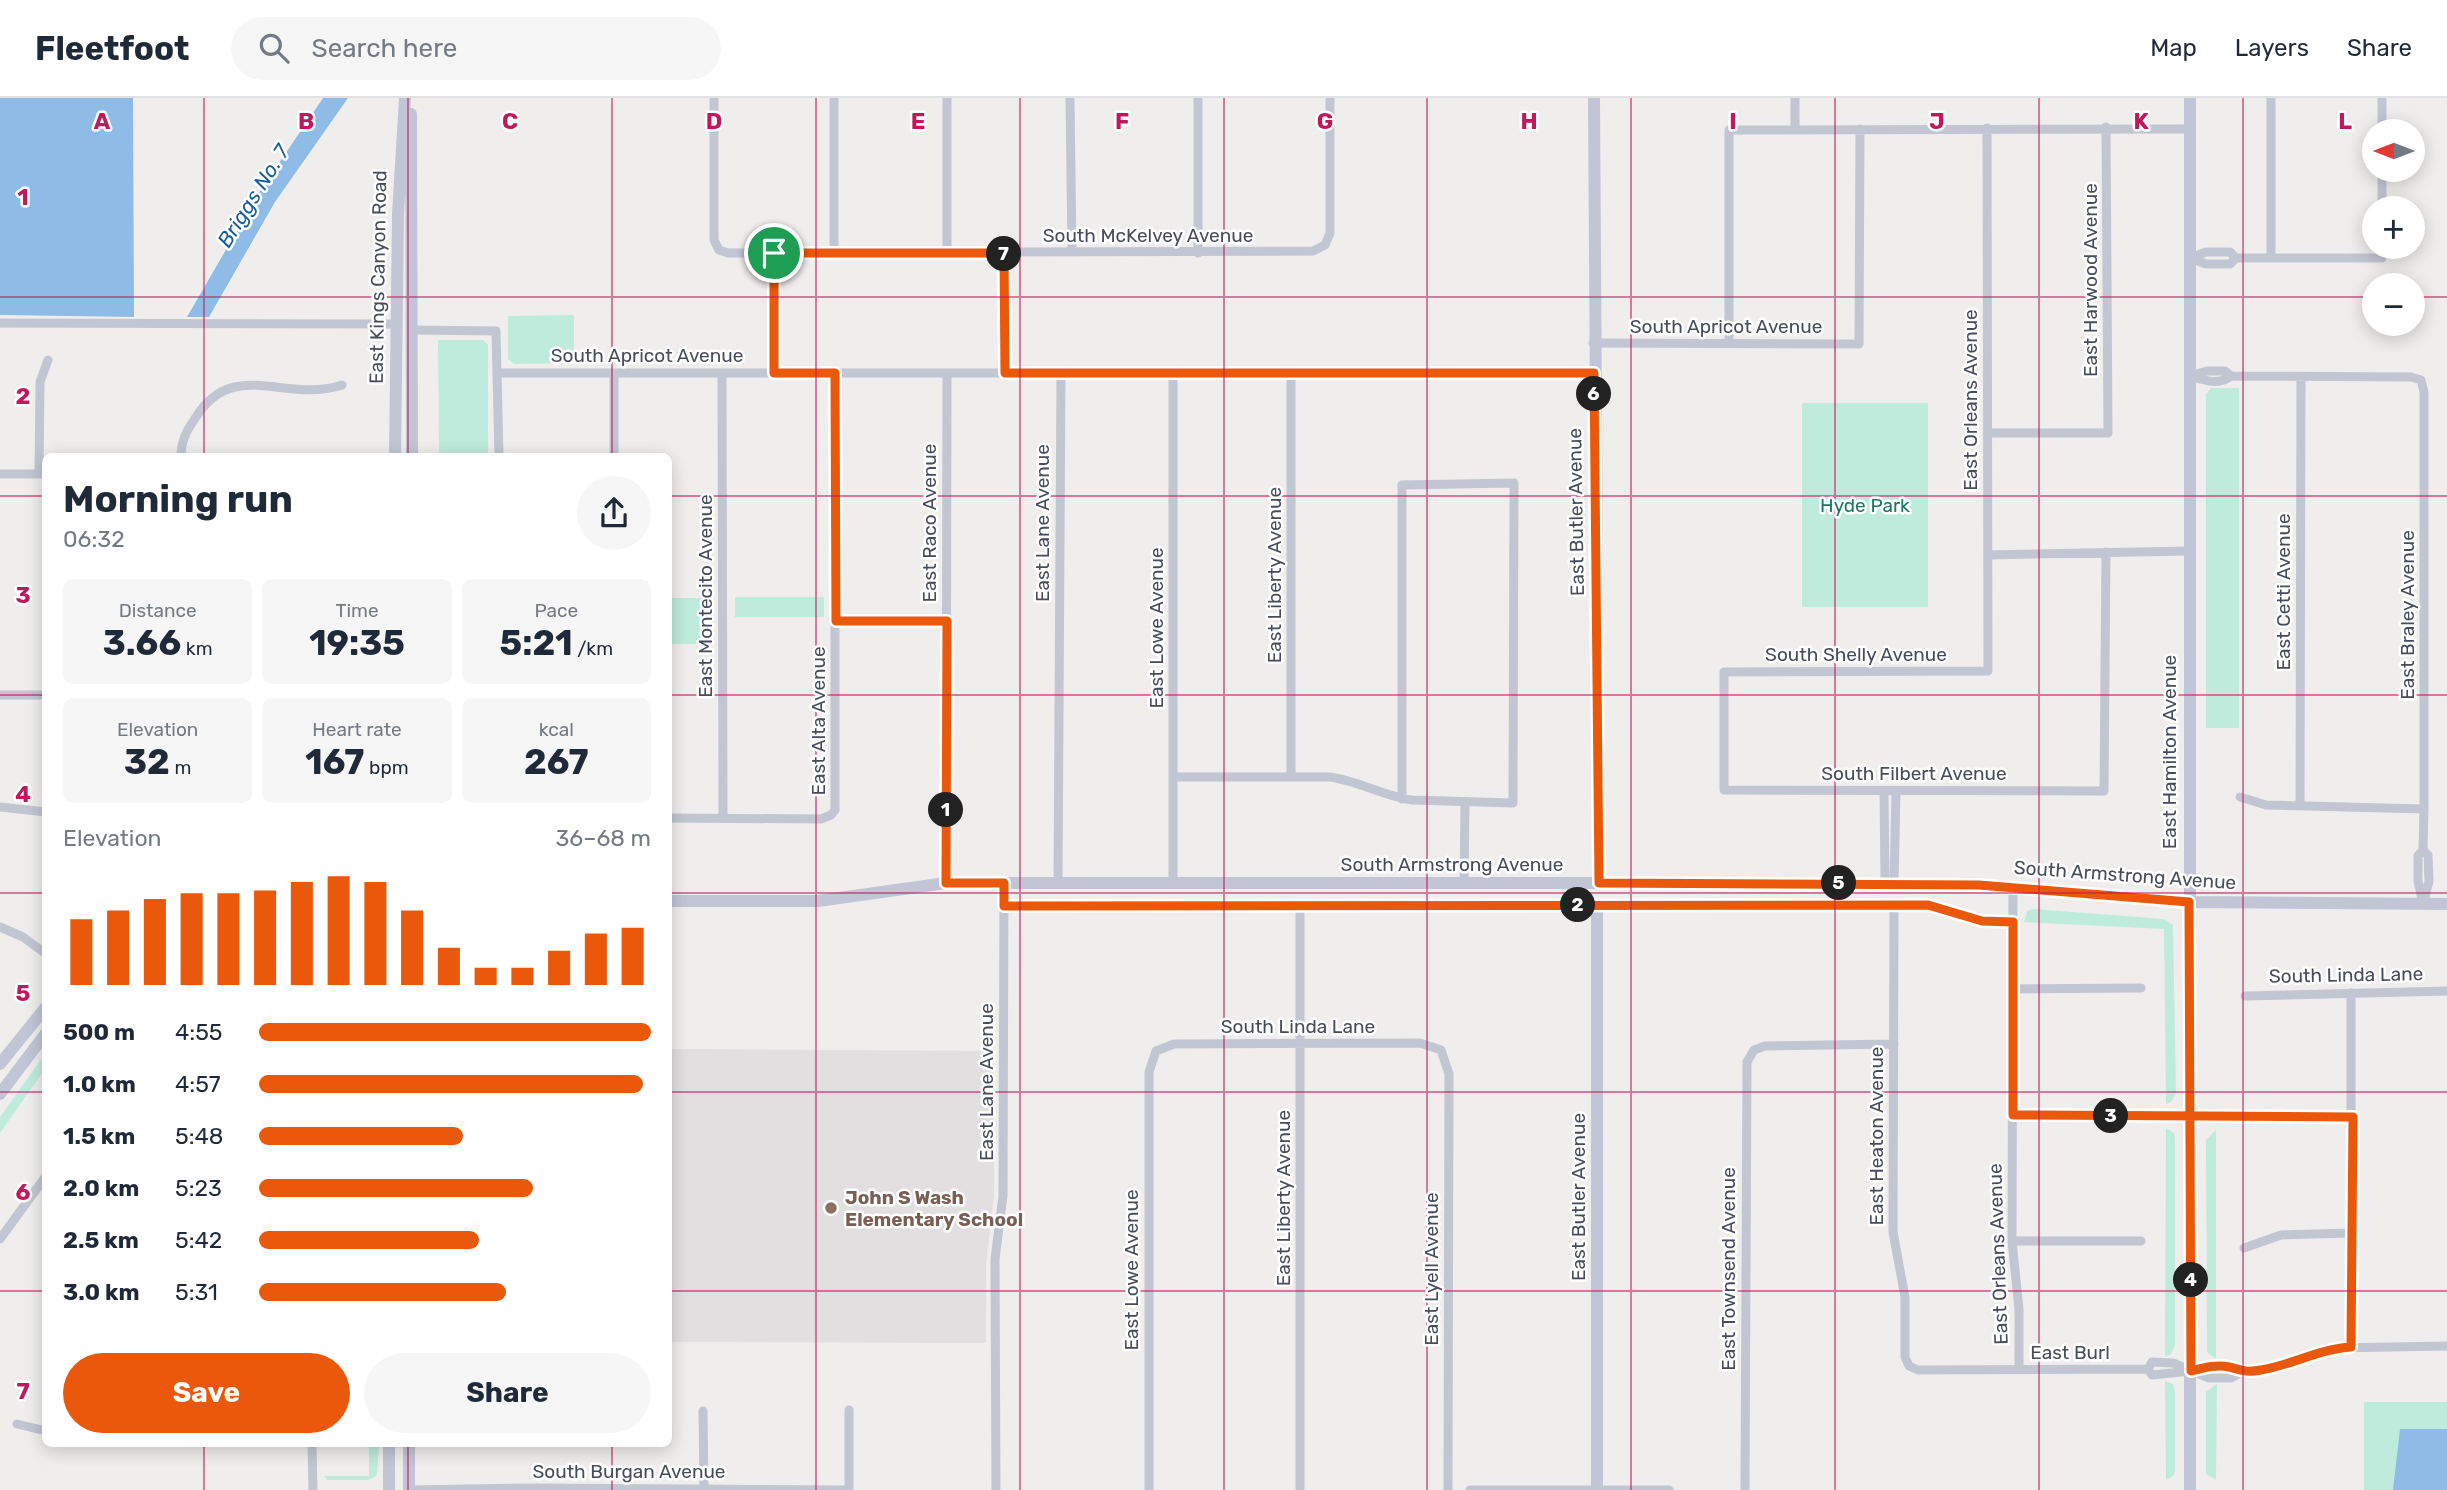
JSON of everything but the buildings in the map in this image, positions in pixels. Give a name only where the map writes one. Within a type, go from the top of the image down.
[{"type":"street","name":"East Kings Canyon Road","points":[[395,453],[397,236],[405,98]]},
{"type":"street","name":"East Kings Canyon Road","points":[[411,98],[412,453]]},
{"type":"street","name":"South McKelvey Avenue","points":[[714,98],[714,240],[719,250],[729,253],[1306,253],[1325,245],[1329,233],[1330,98]]},
{"type":"street","points":[[834,98],[834,253]]},
{"type":"street","points":[[947,98],[947,253]]},
{"type":"street","points":[[1070,98],[1072,253]]},
{"type":"street","points":[[1198,98],[1198,253]]},
{"type":"street","name":"East Butler Avenue","points":[[1594,98],[1593,343],[1599,883]]},
{"type":"street","points":[[1795,98],[1795,129]]},
{"type":"street","name":"East Hamilton Avenue","points":[[2190,98],[2190,1490]]},
{"type":"street","points":[[2271,98],[2271,258]]},
{"type":"street","points":[[2382,98],[2382,119]]},
{"type":"street","points":[[1729,343],[1729,130],[2106,127],[2190,129]]},
{"type":"street","name":"East Harwood Avenue","points":[[1988,433],[2108,433],[2106,127]]},
{"type":"street","name":"East Orleans Avenue","points":[[1987,128],[1988,671]]},
{"type":"street","name":"South Apricot Avenue","points":[[1593,343],[1859,344],[1860,129]]},
{"type":"street","points":[[397,236],[404,270],[405,320],[411,330],[496,331],[499,453]]},
{"type":"street","points":[[774,253],[774,373]]},
{"type":"street","points":[[1004,253],[1005,373]]},
{"type":"street","points":[[2190,258],[2206,264],[2230,264],[2236,258],[2362,258]]},
{"type":"street","points":[[0,323],[397,324]]},
{"type":"street","points":[[0,474],[42,474],[40,382],[48,360]]},
{"type":"street","name":"South Apricot Avenue","points":[[498,373],[1594,373]]},
{"type":"street","points":[[614,373],[614,453]]},
{"type":"street","name":"East Montecito Avenue","points":[[722,373],[723,818]]},
{"type":"street","name":"East Alta Avenue","points":[[723,818],[821,819],[831,815],[835,802],[835,373]]},
{"type":"street","name":"East Raco Avenue","points":[[946,883],[947,373]]},
{"type":"street","name":"East Lane Avenue","points":[[1058,883],[1061,373]]},
{"type":"street","name":"East Lowe Avenue","points":[[1173,373],[1173,883]]},
{"type":"street","name":"East Liberty Avenue","points":[[1291,374],[1291,776]]},
{"type":"street","points":[[2190,376],[2208,382],[2225,381],[2231,376],[2301,377]]},
{"type":"street","name":"East Braley Avenue","points":[[2301,377],[2411,377],[2421,380],[2424,392],[2423,850],[2428,855],[2428,868],[2423,904]]},
{"type":"street","name":"East Cetti Avenue","points":[[2300,806],[2301,377]]},
{"type":"street","points":[[182,453],[184,434],[203,405],[222,389],[246,385],[309,391],[342,385]]},
{"type":"street","points":[[1173,777],[1291,776],[1341,779],[1402,799],[1513,803],[1514,483],[1402,485],[1402,799]]},
{"type":"street","points":[[1988,555],[2188,551]]},
{"type":"street","name":"South Filbert Avenue","points":[[1724,790],[2104,791],[2106,552]]},
{"type":"street","points":[[836,621],[947,621]]},
{"type":"street","name":"South Shelly Avenue","points":[[1724,790],[1724,673],[1988,671]]},
{"type":"street","points":[[0,695],[42,695]]},
{"type":"street","points":[[1884,791],[1889,883]]},
{"type":"street","points":[[1889,883],[1896,791]]},
{"type":"street","points":[[2240,797],[2266,805],[2424,809]]},
{"type":"street","points":[[1464,883],[1465,803]]},
{"type":"street","points":[[0,807],[42,812]]},
{"type":"street","points":[[672,818],[723,818]]},
{"type":"street","name":"South Armstrong Avenue","points":[[672,901],[818,901],[946,883],[1889,883],[2013,886],[2189,902],[2447,904]]},
{"type":"street","name":"East Lane Avenue","points":[[996,1490],[995,1259],[1003,1196],[1004,883]]},
{"type":"street","name":"East Orleans Avenue","points":[[2013,886],[2012,1241],[2019,1309],[2020,1369]]},
{"type":"street","name":"East Butler Avenue","points":[[1597,905],[1597,1490]]},
{"type":"street","name":"East Heaton Avenue","points":[[1894,905],[1893,1232],[1903,1286],[1905,1357],[1909,1366]]},
{"type":"street","points":[[1004,906],[1934,905],[1982,921],[2013,922]]},
{"type":"street","name":"East Liberty Avenue","points":[[1300,906],[1300,1490]]},
{"type":"street","points":[[0,927],[23,937],[42,951]]},
{"type":"street","points":[[2012,989],[2141,988]]},
{"type":"street","name":"South Linda Lane","points":[[2245,996],[2447,991]]},
{"type":"street","points":[[2351,993],[2351,1347]]},
{"type":"street","points":[[0,1063],[42,1012]]},
{"type":"street","points":[[0,1094],[42,1038]]},
{"type":"street","name":"South Linda Lane","points":[[1156,1051],[1174,1044],[1420,1043],[1441,1050]]},
{"type":"street","name":"East Townsend Avenue","points":[[1745,1490],[1745,1069],[1755,1050],[1771,1045],[1894,1044]]},
{"type":"street","name":"East Lyell Avenue","points":[[1441,1050],[1449,1074],[1448,1490]]},
{"type":"street","name":"East Lowe Avenue","points":[[1149,1490],[1149,1072],[1156,1051]]},
{"type":"street","points":[[2013,1115],[2353,1117]]},
{"type":"street","points":[[0,1239],[42,1183]]},
{"type":"street","points":[[2244,1248],[2281,1235],[2352,1233]]},
{"type":"street","points":[[2012,1241],[2141,1241]]},
{"type":"street","name":"East Burl","points":[[1909,1366],[1918,1370],[2148,1369],[2152,1375],[2191,1371],[2209,1378],[2231,1378],[2240,1373],[2261,1370],[2317,1352],[2351,1347],[2447,1346]]},
{"type":"street","points":[[849,1410],[849,1490]]},
{"type":"street","points":[[703,1411],[704,1489]]},
{"type":"street","points":[[17,1424],[42,1430]]},
{"type":"street","points":[[313,1447],[313,1490]]},
{"type":"street","points":[[389,1447],[389,1490]]},
{"type":"street","points":[[409,1447],[409,1490]]},
{"type":"street","name":"South Burgan Avenue","points":[[409,1490],[849,1490]]},
{"type":"street","points":[[1470,1490],[1669,1490]]},
{"type":"shaded area","name":"John S Wash Elementary School","points":[[672,1049],[993,1051],[994,1196],[986,1266],[986,1343],[672,1342]]},
{"type":"green space","points":[[574,315],[574,363],[514,364],[508,359],[508,316]]},
{"type":"green space","points":[[438,340],[483,340],[488,345],[488,453],[439,453]]},
{"type":"green space","points":[[2211,388],[2239,388],[2239,728],[2206,728],[2206,394]]},
{"type":"green space","name":"Hyde Park","points":[[1802,403],[1928,403],[1928,607],[1802,607]]},
{"type":"green space","points":[[735,597],[824,597],[824,617],[735,617]]},
{"type":"green space","points":[[672,598],[713,598],[713,644],[672,644]]},
{"type":"green space","points":[[2033,909],[2164,919],[2173,925],[2176,1094],[2171,1102],[2166,1104],[2164,929],[2024,922],[2027,911]]},
{"type":"green space","points":[[42,1058],[42,1073],[0,1133],[0,1117]]},
{"type":"green space","points":[[2166,1128],[2174,1133],[2175,1139],[2175,1346],[2171,1354],[2165,1357]]},
{"type":"green space","points":[[2216,1130],[2216,1359],[2207,1352],[2206,1140]]},
{"type":"green space","points":[[2165,1381],[2173,1384],[2175,1390],[2175,1471],[2173,1476],[2166,1480]]},
{"type":"green space","points":[[2217,1384],[2216,1480],[2206,1474],[2206,1392]]},
{"type":"green space","points":[[2364,1402],[2447,1402],[2447,1490],[2364,1490]]},
{"type":"green space","points":[[369,1447],[379,1447],[377,1475],[369,1480],[327,1480],[324,1476],[369,1476]]},
{"type":"water","points":[[0,98],[133,98],[134,317],[0,315]]},
{"type":"water","points":[[323,98],[348,98],[275,202],[209,317],[187,317],[260,191]]},
{"type":"water","points":[[2400,1429],[2447,1429],[2447,1490],[2393,1490]]},
{"type":"place","name":"John S Wash Elementary School","points":[[831,1208]]},
{"type":"route","points":[[774,253],[774,373],[835,373],[836,621],[947,621],[946,883],[1004,883],[1004,906],[1934,905],[1982,921],[2013,922],[2013,1115],[2191,1117],[2353,1117],[2351,1347],[2317,1352],[2284,1365],[2261,1370],[2240,1373],[2230,1367],[2209,1367],[2191,1371],[2191,1117],[2189,902],[2013,886],[1894,883],[1599,883],[1594,373],[1005,373],[1004,253],[774,253]]},
{"type":"water label","name":"Briggs No. 7","points":[[253,196]]}]
